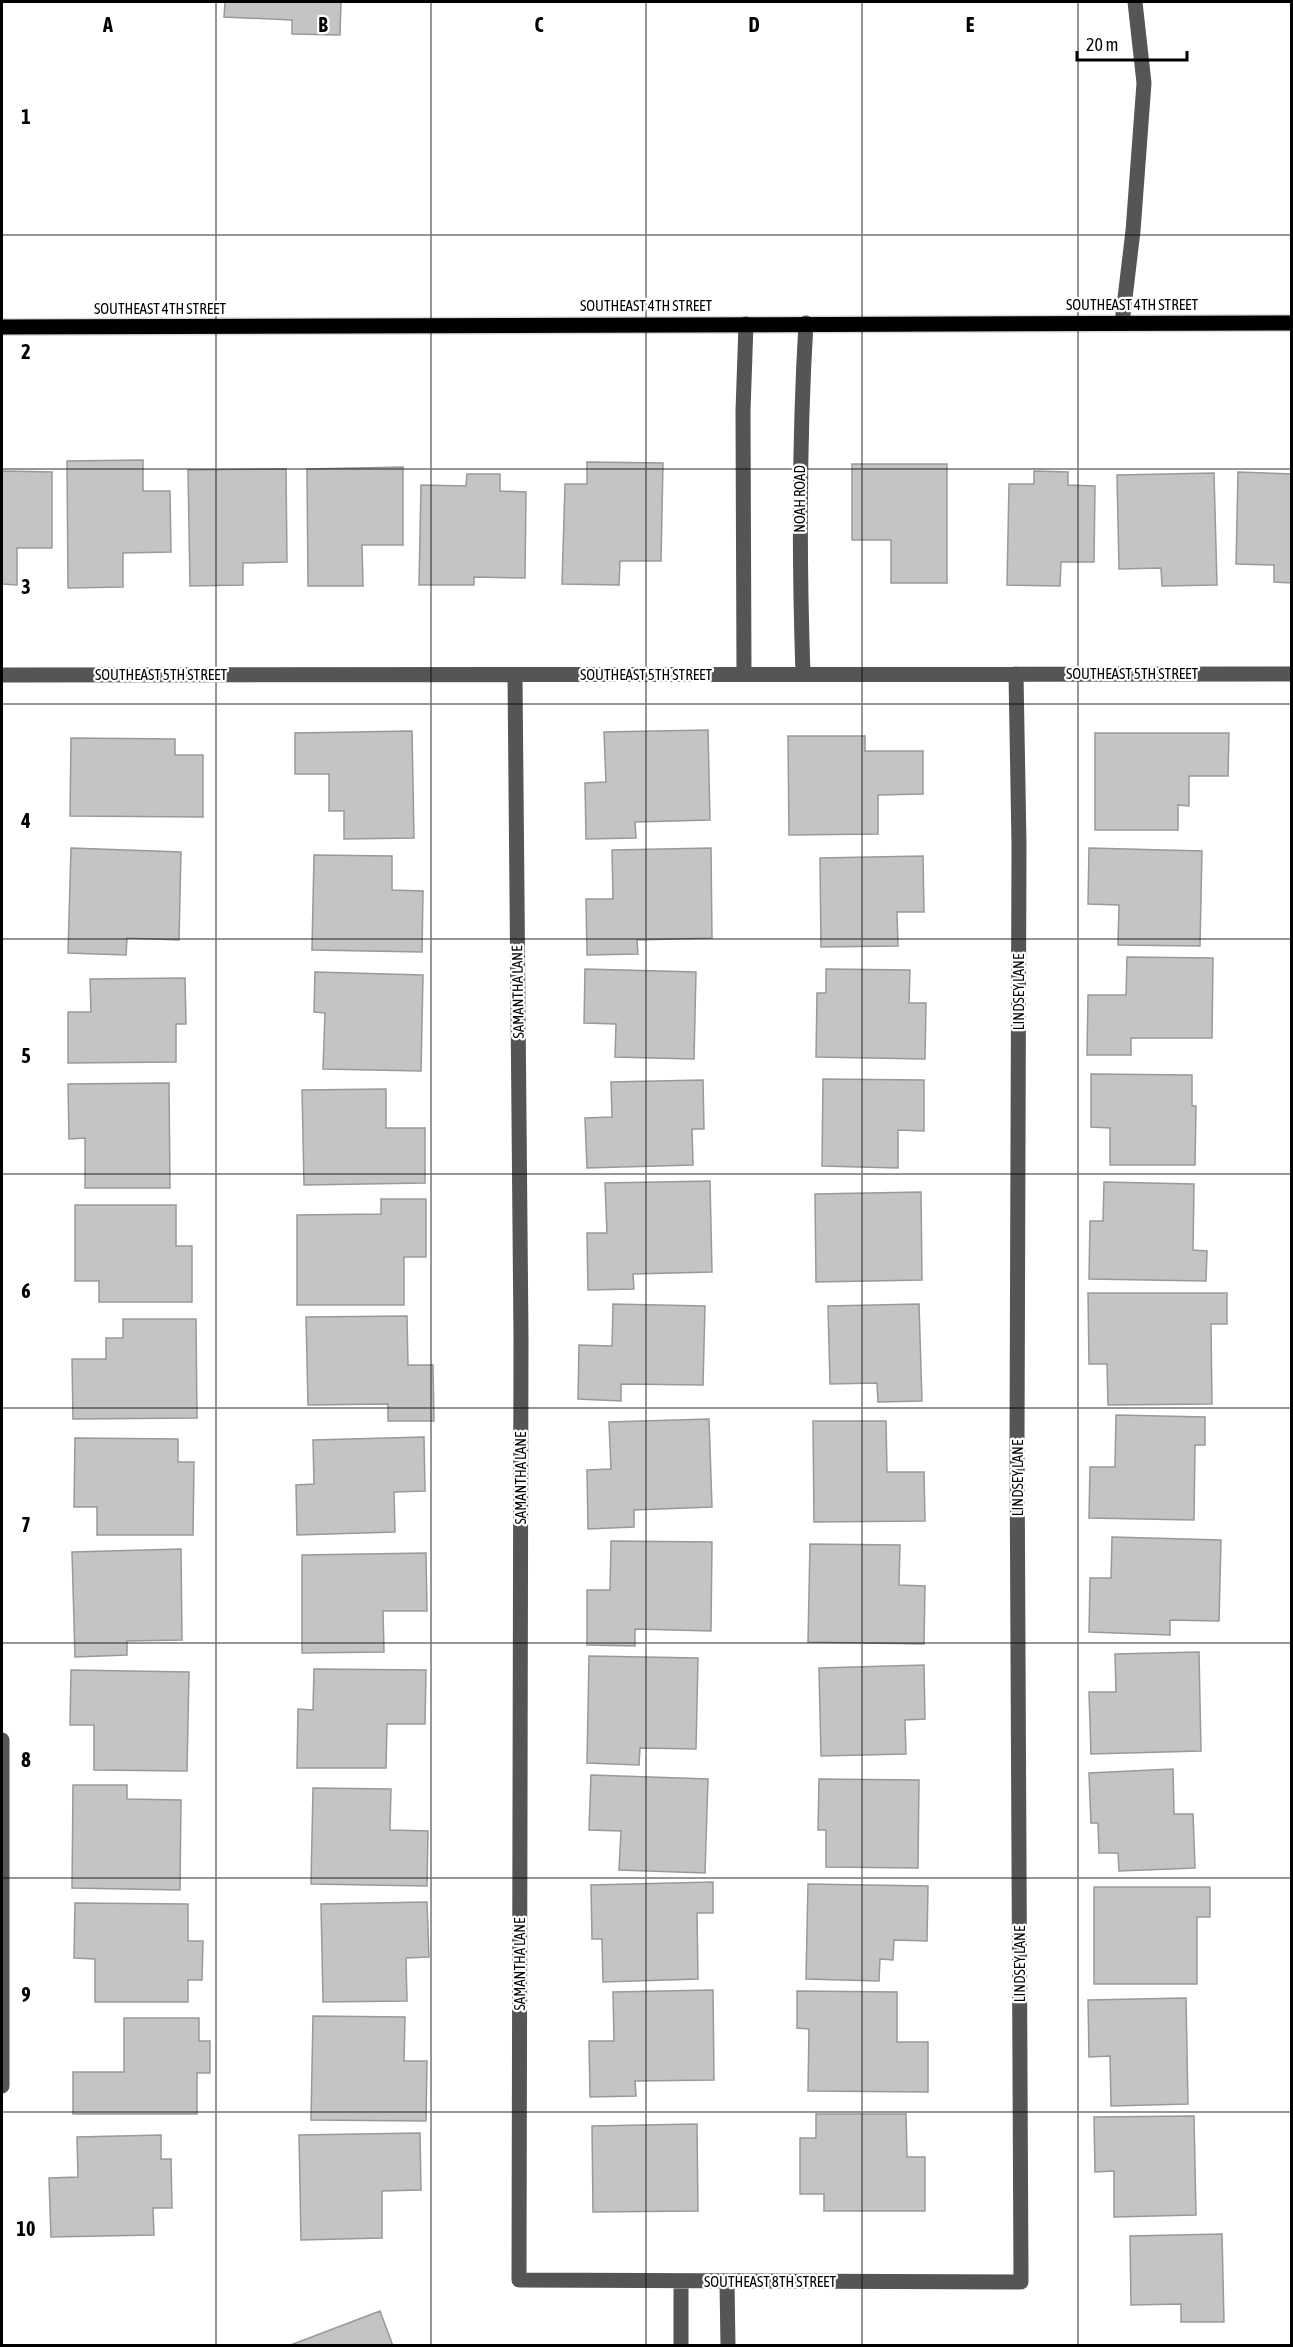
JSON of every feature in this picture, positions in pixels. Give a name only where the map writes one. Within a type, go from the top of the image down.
[{"type":"main road","name":"SOUTHEAST 4TH STREET","points":[[2,327],[1292,323]]},
{"type":"street","points":[[1122,323],[1133,231],[1144,83],[1135,2]]},
{"type":"street","name":"NOAH ROAD","points":[[803,674],[800,602],[800,414],[806,323]]},
{"type":"street","points":[[744,674],[742,411],[746,324]]},
{"type":"street","name":"LINDSEY LANE","points":[[1017,674],[1019,844],[1017,1442],[1022,2282]]},
{"type":"street","name":"SOUTHEAST 5TH STREET","points":[[2,675],[1292,674]]},
{"type":"street","name":"SAMANTHA LANE","points":[[515,675],[521,1338],[519,2280]]},
{"type":"street","points":[[2,1740],[2,2086]]},
{"type":"street","name":"SOUTHEAST 8TH STREET","points":[[519,2280],[1022,2282]]},
{"type":"street","points":[[681,2282],[681,2346]]},
{"type":"street","points":[[727,2282],[728,2346]]},
{"type":"building","points":[[225,2],[341,2],[340,35],[292,34],[292,20],[224,17]]},
{"type":"building","points":[[143,460],[143,491],[170,491],[171,552],[123,553],[123,587],[68,588],[67,461]]},
{"type":"building","points":[[587,462],[663,463],[661,561],[620,561],[619,585],[562,584],[565,484],[587,484]]},
{"type":"building","points":[[852,464],[947,464],[947,583],[891,583],[891,540],[852,540]]},
{"type":"building","points":[[403,467],[403,545],[362,545],[363,586],[308,586],[307,469]]},
{"type":"building","points":[[286,469],[287,562],[243,563],[243,585],[190,586],[188,470]]},
{"type":"building","points":[[2,471],[52,472],[52,548],[17,548],[17,585],[2,584]]},
{"type":"building","points":[[1034,471],[1068,472],[1068,485],[1095,486],[1094,562],[1061,562],[1060,586],[1007,585],[1009,484],[1034,484]]},
{"type":"building","points":[[1238,472],[1292,474],[1292,583],[1274,582],[1274,565],[1236,564]]},
{"type":"building","points":[[1214,473],[1217,585],[1162,586],[1161,568],[1119,569],[1117,475]]},
{"type":"building","points":[[467,474],[500,474],[500,491],[526,492],[525,578],[474,577],[474,585],[419,585],[421,485],[466,486]]},
{"type":"building","points":[[708,730],[710,820],[635,822],[636,838],[586,839],[585,783],[606,782],[604,732]]},
{"type":"building","points":[[412,731],[414,838],[344,839],[344,811],[329,811],[329,774],[295,774],[295,733]]},
{"type":"building","points":[[1095,733],[1229,733],[1228,776],[1189,776],[1189,806],[1178,805],[1178,830],[1095,830]]},
{"type":"building","points":[[788,736],[865,736],[865,751],[923,751],[923,794],[878,795],[878,834],[789,835]]},
{"type":"building","points":[[71,738],[175,739],[175,755],[203,755],[203,817],[70,816]]},
{"type":"building","points":[[71,848],[181,852],[179,940],[127,938],[126,955],[68,953]]},
{"type":"building","points":[[711,848],[712,938],[637,940],[638,954],[587,955],[586,899],[613,899],[612,850]]},
{"type":"building","points":[[1089,848],[1202,851],[1200,946],[1118,945],[1119,905],[1088,904]]},
{"type":"building","points":[[314,855],[392,856],[392,890],[423,891],[422,952],[312,950]]},
{"type":"building","points":[[923,856],[924,912],[897,912],[898,946],[821,947],[820,858]]},
{"type":"building","points":[[1127,957],[1213,958],[1212,1038],[1131,1038],[1131,1055],[1087,1055],[1088,995],[1126,995]]},
{"type":"building","points":[[585,969],[696,972],[694,1059],[615,1057],[616,1024],[584,1023]]},
{"type":"building","points":[[826,969],[910,970],[909,1003],[926,1003],[925,1059],[816,1057],[817,993],[826,993]]},
{"type":"building","points":[[315,972],[423,975],[421,1071],[323,1069],[325,1013],[314,1012]]},
{"type":"building","points":[[185,978],[186,1024],[176,1024],[176,1062],[68,1063],[68,1012],[91,1012],[90,979]]},
{"type":"building","points":[[1091,1074],[1192,1075],[1192,1106],[1196,1106],[1195,1165],[1110,1165],[1110,1128],[1091,1127]]},
{"type":"building","points":[[823,1079],[924,1080],[924,1131],[898,1130],[898,1168],[822,1166]]},
{"type":"building","points":[[703,1080],[704,1129],[692,1129],[693,1165],[587,1168],[585,1118],[612,1117],[611,1082]]},
{"type":"building","points":[[169,1083],[170,1188],[85,1188],[85,1138],[69,1139],[68,1084]]},
{"type":"building","points":[[386,1089],[386,1128],[425,1128],[425,1183],[304,1185],[302,1090]]},
{"type":"building","points":[[710,1181],[712,1272],[633,1274],[634,1289],[588,1290],[587,1233],[607,1233],[605,1183]]},
{"type":"building","points":[[1104,1182],[1194,1184],[1193,1250],[1207,1251],[1206,1281],[1089,1279],[1090,1221],[1103,1221]]},
{"type":"building","points":[[921,1192],[922,1280],[816,1282],[815,1194]]},
{"type":"building","points":[[381,1199],[426,1199],[426,1257],[404,1257],[404,1305],[297,1305],[297,1215],[381,1214]]},
{"type":"building","points":[[75,1205],[176,1205],[176,1246],[192,1246],[192,1302],[99,1302],[99,1281],[75,1281]]},
{"type":"building","points":[[1088,1293],[1227,1293],[1227,1324],[1211,1324],[1212,1404],[1108,1405],[1107,1364],[1089,1364]]},
{"type":"building","points":[[613,1304],[705,1306],[703,1385],[621,1384],[621,1401],[578,1399],[579,1345],[612,1346]]},
{"type":"building","points":[[919,1304],[922,1401],[878,1402],[877,1383],[830,1384],[828,1306]]},
{"type":"building","points":[[407,1316],[408,1365],[433,1365],[434,1421],[388,1421],[388,1404],[308,1405],[306,1317]]},
{"type":"building","points":[[123,1319],[196,1319],[197,1418],[73,1419],[72,1359],[106,1359],[106,1338],[123,1338]]},
{"type":"building","points":[[1116,1415],[1205,1417],[1205,1445],[1195,1445],[1194,1520],[1089,1518],[1090,1467],[1115,1467]]},
{"type":"building","points":[[709,1419],[712,1507],[634,1510],[634,1527],[588,1529],[587,1470],[611,1469],[609,1422]]},
{"type":"building","points":[[813,1421],[886,1421],[887,1472],[924,1472],[925,1521],[814,1522]]},
{"type":"building","points":[[424,1437],[425,1491],[394,1492],[395,1532],[297,1535],[296,1485],[314,1484],[313,1440]]},
{"type":"building","points":[[75,1438],[178,1439],[178,1462],[194,1462],[193,1535],[97,1535],[97,1507],[74,1507]]},
{"type":"building","points":[[1112,1537],[1221,1540],[1219,1621],[1170,1620],[1170,1635],[1089,1632],[1090,1578],[1111,1578]]},
{"type":"building","points":[[611,1541],[712,1542],[711,1631],[635,1629],[635,1646],[587,1645],[587,1590],[610,1590]]},
{"type":"building","points":[[810,1544],[900,1545],[899,1585],[925,1586],[924,1644],[808,1642]]},
{"type":"building","points":[[181,1549],[182,1640],[127,1641],[127,1655],[75,1657],[72,1552]]},
{"type":"building","points":[[426,1553],[427,1611],[383,1611],[384,1652],[302,1653],[302,1555]]},
{"type":"building","points":[[1199,1652],[1201,1751],[1091,1754],[1089,1692],[1116,1692],[1115,1654]]},
{"type":"building","points":[[589,1656],[698,1658],[696,1749],[640,1748],[639,1765],[587,1763]]},
{"type":"building","points":[[924,1665],[925,1719],[905,1720],[906,1754],[821,1756],[819,1668]]},
{"type":"building","points":[[314,1669],[426,1670],[425,1724],[387,1724],[386,1768],[297,1768],[298,1709],[313,1710]]},
{"type":"building","points":[[71,1670],[189,1672],[187,1771],[94,1770],[94,1725],[70,1725]]},
{"type":"building","points":[[1173,1769],[1174,1814],[1193,1814],[1195,1868],[1119,1871],[1118,1853],[1099,1853],[1098,1823],[1091,1823],[1089,1773]]},
{"type":"building","points":[[591,1775],[708,1779],[705,1873],[619,1870],[621,1831],[589,1830]]},
{"type":"building","points":[[819,1779],[919,1780],[918,1868],[826,1867],[826,1830],[818,1830]]},
{"type":"building","points":[[73,1785],[127,1785],[127,1799],[181,1800],[180,1890],[72,1888]]},
{"type":"building","points":[[313,1788],[391,1789],[390,1830],[428,1831],[427,1886],[311,1884]]},
{"type":"building","points":[[713,1882],[713,1913],[697,1913],[698,1979],[603,1982],[602,1939],[592,1939],[591,1885]]},
{"type":"building","points":[[808,1884],[928,1886],[927,1941],[894,1940],[893,1960],[880,1959],[879,1981],[806,1979]]},
{"type":"building","points":[[1094,1887],[1210,1887],[1210,1917],[1197,1917],[1197,1984],[1094,1984]]},
{"type":"building","points":[[427,1902],[429,1957],[406,1958],[407,2001],[323,2002],[321,1904]]},
{"type":"building","points":[[75,1903],[188,1904],[188,1941],[203,1941],[202,1980],[188,1980],[188,2002],[95,2002],[95,1959],[74,1958]]},
{"type":"building","points":[[713,1990],[714,2080],[635,2081],[636,2096],[590,2097],[589,2041],[614,2041],[613,1992]]},
{"type":"building","points":[[797,1991],[897,1992],[897,2042],[928,2042],[928,2092],[808,2091],[809,2029],[797,2028]]},
{"type":"building","points":[[1186,1998],[1188,2104],[1111,2106],[1110,2056],[1089,2057],[1088,2000]]},
{"type":"building","points":[[313,2016],[405,2017],[404,2061],[427,2061],[426,2121],[311,2120]]},
{"type":"building","points":[[124,2018],[199,2018],[199,2041],[210,2041],[210,2073],[197,2073],[197,2114],[73,2114],[73,2072],[124,2072]]},
{"type":"building","points":[[816,2114],[906,2114],[907,2157],[925,2157],[925,2211],[824,2211],[824,2194],[800,2194],[800,2138],[816,2138]]},
{"type":"building","points":[[1194,2116],[1196,2215],[1114,2217],[1114,2171],[1095,2172],[1094,2117]]},
{"type":"building","points":[[697,2124],[698,2211],[593,2212],[592,2126]]},
{"type":"building","points":[[420,2133],[421,2190],[382,2191],[382,2238],[301,2240],[299,2135]]},
{"type":"building","points":[[161,2135],[161,2159],[171,2159],[172,2208],[153,2208],[154,2235],[51,2237],[49,2178],[78,2177],[77,2137]]},
{"type":"building","points":[[1222,2234],[1224,2322],[1181,2322],[1181,2304],[1131,2305],[1130,2236]]},
{"type":"building","points":[[380,2311],[393,2346],[288,2346]]}]
